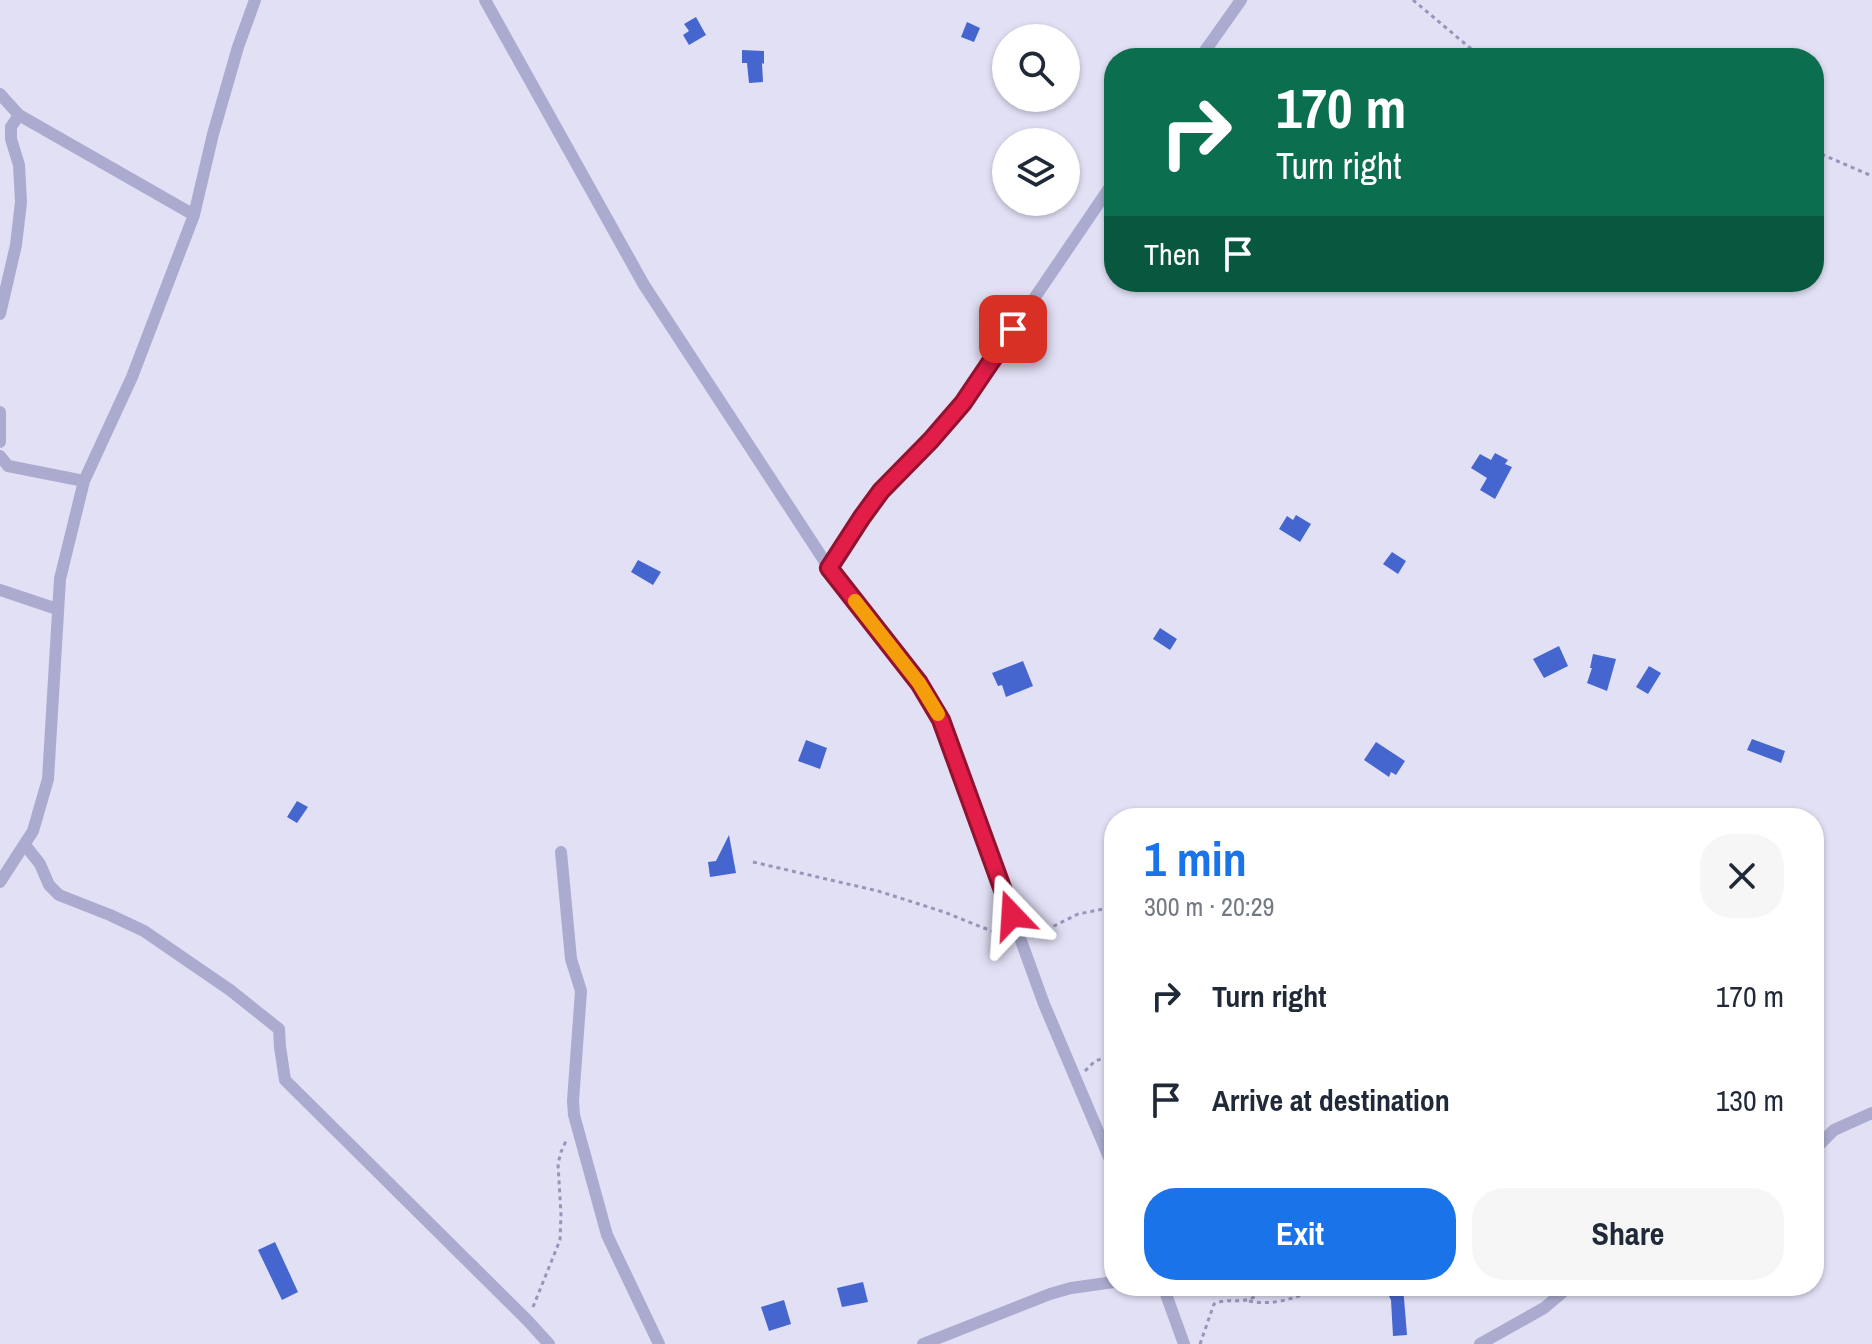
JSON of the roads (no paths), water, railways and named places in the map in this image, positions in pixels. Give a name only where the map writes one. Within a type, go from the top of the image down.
[{"type":"street","points":[[0,882],[33,831],[48,779],[60,579],[84,481],[132,377],[194,215],[213,134],[255,0]]},
{"type":"street","points":[[485,0],[644,285],[829,568],[919,683],[941,720],[1044,1004],[1104,1145]]},
{"type":"street","points":[[1207,48],[1241,0]]},
{"type":"street","points":[[0,94],[19,115],[194,215]]},
{"type":"street","points":[[0,314],[16,245],[21,202],[19,165],[11,139],[11,127],[19,115]]},
{"type":"street","points":[[829,568],[881,491],[963,403],[1104,196]]},
{"type":"street","points":[[0,412],[0,442]]},
{"type":"street","points":[[0,456],[8,466],[84,481]]},
{"type":"street","points":[[0,590],[57,609]]},
{"type":"street","points":[[25,845],[40,864],[49,885],[59,895],[144,931],[230,990],[279,1029],[285,1080],[549,1344]]},
{"type":"street","points":[[561,852],[571,959],[581,991],[574,1115],[607,1235],[659,1344]]},
{"type":"street","points":[[1824,1140],[1834,1130],[1872,1113]]},
{"type":"street","points":[[923,1344],[1050,1294],[1104,1283]]},
{"type":"street","points":[[1167,1296],[1184,1344]]},
{"type":"street","points":[[1480,1344],[1544,1308],[1558,1296]]}]
